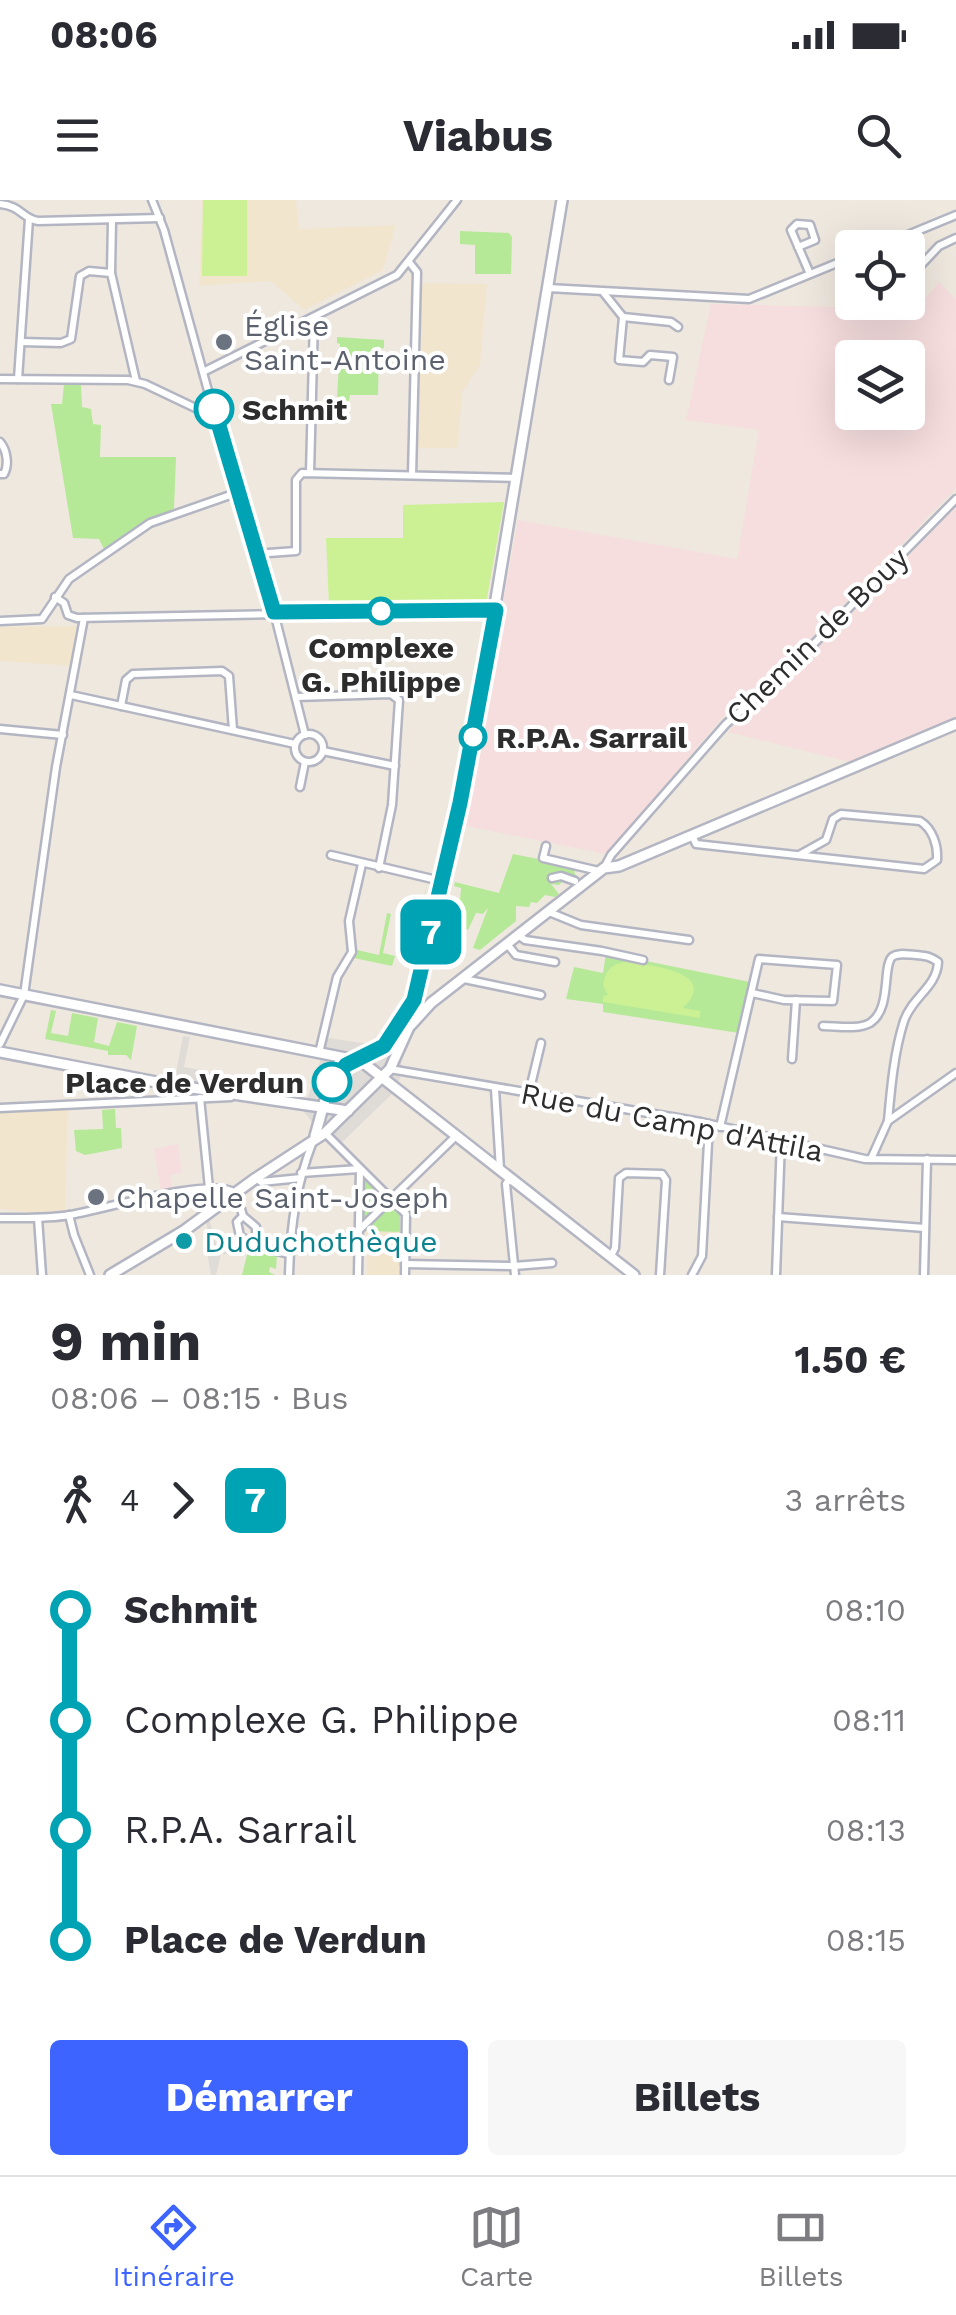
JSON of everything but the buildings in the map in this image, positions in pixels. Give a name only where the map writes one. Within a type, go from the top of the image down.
[{"type":"main road","points":[[410,1027],[496,610],[562,200]]},
{"type":"main road","points":[[110,1275],[185,1230],[314,1139],[387,1073],[410,1027],[431,1003],[602,870],[956,724]]},
{"type":"main road","points":[[0,990],[356,1060],[387,1073],[456,1135],[634,1275]]},
{"type":"main road","points":[[323,1129],[324,1107],[336,1076],[384,1046],[412,1010],[431,1003]]},
{"type":"main road","points":[[0,1052],[348,1111]]},
{"type":"main road","points":[[322,1054],[336,1076]]},
{"type":"main road","points":[[300,1105],[323,1129]]},
{"type":"street","points":[[152,200],[274,612],[304,735]]},
{"type":"street","points":[[203,372],[397,275],[455,200]]},
{"type":"street","points":[[0,204],[16,206],[29,219],[160,218]]},
{"type":"street","points":[[922,230],[956,215]]},
{"type":"street","points":[[18,379],[29,219]]},
{"type":"street","points":[[112,220],[111,273],[136,381]]},
{"type":"street","points":[[925,260],[938,246],[956,238]]},
{"type":"street","points":[[798,247],[810,274]]},
{"type":"street","points":[[408,262],[417,272],[412,475]]},
{"type":"street","points":[[548,288],[749,299],[835,264]]},
{"type":"street","points":[[21,342],[61,343],[71,338],[80,276],[88,271],[111,273]]},
{"type":"street","points":[[602,291],[623,318],[620,360],[643,362],[650,355],[673,358],[669,380]]},
{"type":"street","points":[[310,473],[314,317]]},
{"type":"street","points":[[623,318],[678,326]]},
{"type":"street","points":[[0,378],[136,381],[208,414],[215,413]]},
{"type":"street","points":[[0,442],[6,448],[7,468],[0,474]]},
{"type":"street","points":[[255,554],[296,550],[299,474],[517,478]]},
{"type":"street","points":[[0,621],[42,619],[69,579],[150,523],[236,493]]},
{"type":"street","name":"Chemin de Bouy","points":[[602,870],[726,724],[793,665],[956,499]]},
{"type":"street","points":[[55,597],[72,618],[496,610]]},
{"type":"street","points":[[0,1044],[24,995],[84,618]]},
{"type":"street","points":[[121,706],[126,680],[132,674],[222,671],[229,676],[234,730]]},
{"type":"street","points":[[71,695],[296,744]]},
{"type":"street","points":[[296,696],[396,696],[399,700],[392,805],[379,868]]},
{"type":"street","points":[[0,730],[63,736]]},
{"type":"street","points":[[296,744],[304,735]]},
{"type":"street","points":[[304,735],[318,738],[322,751]]},
{"type":"street","points":[[296,744],[298,757],[305,762],[316,760],[322,751]]},
{"type":"street","points":[[322,751],[395,766]]},
{"type":"street","points":[[300,787],[305,762]]},
{"type":"street","points":[[692,835],[696,844],[924,869],[937,860],[938,847],[920,821],[841,814],[834,819],[826,840],[799,855]]},
{"type":"street","points":[[546,846],[543,858],[602,870]]},
{"type":"street","points":[[331,855],[443,881]]},
{"type":"street","points":[[322,1054],[337,977],[352,952],[349,921],[362,864]]},
{"type":"street","points":[[552,878],[561,876],[575,881]]},
{"type":"street","points":[[548,911],[581,925],[690,940]]},
{"type":"street","points":[[518,934],[525,940],[643,960]]},
{"type":"street","points":[[507,944],[516,956],[556,962]]},
{"type":"street","points":[[822,1026],[862,1026],[871,1022],[886,993],[893,956],[932,957],[938,962],[935,980],[912,1004],[905,1019],[888,1121],[871,1160]]},
{"type":"street","points":[[720,1127],[759,959],[837,965],[833,1001],[752,993]]},
{"type":"street","points":[[462,979],[541,996]]},
{"type":"street","points":[[792,1059],[796,1000]]},
{"type":"street","points":[[529,1093],[541,1044]]},
{"type":"street","name":"Rue du Camp d'Attila","points":[[387,1073],[709,1124],[871,1160],[956,1160]]},
{"type":"street","points":[[888,1121],[956,1073]]},
{"type":"street","points":[[172,1084],[173,1100]]},
{"type":"street","points":[[495,1089],[500,1169]]},
{"type":"street","points":[[0,1108],[247,1096]]},
{"type":"street","points":[[200,1098],[210,1188]]},
{"type":"street","points":[[692,1275],[702,1256],[709,1124]]},
{"type":"street","points":[[323,1129],[406,1214],[405,1275]]},
{"type":"street","points":[[359,1230],[456,1135]]},
{"type":"street","points":[[289,1275],[301,1175],[314,1139]]},
{"type":"street","points":[[776,1275],[781,1140]]},
{"type":"street","points":[[924,1275],[927,1160]]},
{"type":"street","points":[[256,1178],[262,1182],[360,1168]]},
{"type":"street","points":[[358,1275],[360,1168]]},
{"type":"street","points":[[610,1256],[615,1248],[619,1178],[626,1174],[662,1174],[666,1180],[660,1275]]},
{"type":"street","points":[[510,1177],[506,1184],[514,1271]]},
{"type":"street","points":[[0,1218],[69,1215],[210,1188],[229,1188],[235,1192]]},
{"type":"street","points":[[256,1246],[256,1227],[242,1212],[237,1222],[240,1236],[256,1246],[289,1254]]},
{"type":"street","points":[[69,1215],[90,1275]]},
{"type":"street","points":[[778,1217],[924,1228]]},
{"type":"street","points":[[38,1218],[42,1275]]},
{"type":"street","points":[[405,1264],[514,1271],[552,1263]]},
{"type":"shaded area","points":[[202,200],[296,200],[299,229],[396,225],[383,270],[304,310],[271,281],[199,286]]},
{"type":"shaded area","points":[[939,282],[956,299],[956,488],[780,670],[721,719],[606,854],[462,825],[518,520],[737,559],[759,430],[686,420],[711,304],[835,307],[835,320],[925,320],[925,299]]},
{"type":"shaded area","points":[[421,283],[487,284],[480,365],[462,392],[458,448],[417,448]]},
{"type":"shaded area","points":[[956,506],[956,717],[850,762],[728,732],[877,590]]},
{"type":"shaded area","points":[[76,626],[72,666],[0,661],[0,627]]},
{"type":"shaded area","name":"Place de Verdun","points":[[398,1012],[421,1019],[408,1039],[401,1062],[404,1075],[493,1092],[401,1075],[395,1091],[335,1149],[303,1111],[328,1038],[369,1044]]},
{"type":"shaded area","points":[[183,1036],[190,1037],[184,1067],[221,1074],[224,1082],[229,1080],[230,1093],[165,1080],[176,1073]]},
{"type":"shaded area","points":[[68,1110],[65,1211],[0,1209],[0,1113]]},
{"type":"shaded area","points":[[178,1144],[182,1173],[170,1175],[172,1190],[161,1191],[154,1149]]},
{"type":"shaded area","points":[[209,1219],[216,1244],[229,1242],[228,1253],[236,1255],[221,1254],[216,1275],[211,1275],[207,1251],[211,1249],[206,1221]]},
{"type":"shaded area","points":[[366,1231],[401,1232],[399,1275],[367,1275]]},
{"type":"green space","points":[[203,200],[247,200],[247,276],[202,276]]},
{"type":"green space","points":[[460,231],[509,233],[511,274],[475,274],[475,245],[460,244]]},
{"type":"green space","points":[[337,337],[384,340],[384,348],[379,349],[378,395],[350,395],[349,401],[337,399]]},
{"type":"green space","points":[[64,384],[81,385],[82,407],[91,409],[93,424],[101,425],[100,457],[176,457],[174,509],[148,519],[104,549],[99,539],[73,538],[51,404],[62,404]]},
{"type":"green space","points":[[504,502],[486,604],[329,606],[326,538],[403,538],[403,505]]},
{"type":"green space","points":[[513,854],[578,867],[574,872],[578,878],[570,885],[567,878],[559,885],[551,884],[559,894],[555,897],[545,895],[529,907],[516,906],[516,921],[480,950],[473,948],[488,908],[483,914],[476,913],[468,930],[449,923],[453,920],[453,904],[460,900],[461,888],[454,886],[455,882],[499,893]]},
{"type":"green space","points":[[427,883],[415,951],[432,884],[438,885],[418,965],[410,963]]},
{"type":"green space","points":[[387,913],[391,914],[383,953],[395,956],[392,966],[354,958],[357,950],[379,955]]},
{"type":"green space","points":[[606,953],[750,982],[739,1033],[603,1012],[603,1004],[566,999],[574,967],[603,973]]},
{"type":"green space","points":[[625,962],[663,968],[688,978],[693,996],[683,1008],[700,1011],[700,1018],[603,1002],[603,996],[608,995],[603,986],[607,972]]},
{"type":"green space","points":[[51,1010],[56,1011],[51,1033],[68,1036],[72,1013],[98,1018],[94,1042],[109,1046],[117,1022],[137,1026],[131,1060],[126,1055],[108,1055],[108,1051],[45,1039]]},
{"type":"green space","points":[[115,1109],[122,1148],[85,1155],[76,1151],[74,1130],[103,1129],[102,1110]]},
{"type":"green space","points":[[368,1180],[386,1200],[364,1224],[362,1182]]},
{"type":"green space","points":[[390,1206],[400,1216],[400,1232],[366,1231]]},
{"type":"green space","points":[[249,1247],[277,1254],[276,1269],[270,1267],[269,1272],[275,1275],[242,1275]]},
{"type":"bus line","name":"7","points":[[214,409],[274,612],[496,610],[460,803],[414,1000],[384,1046],[346,1065],[332,1082]]},
{"type":"place","name":"Église Saint-Antoine","points":[[224,342]]},
{"type":"place","name":"Schmit","points":[[214,409]]},
{"type":"place","name":"Complexe G. Philippe","points":[[381,611]]},
{"type":"place","name":"R.P.A. Sarrail","points":[[473,737]]},
{"type":"place","name":"Place de Verdun","points":[[332,1082]]},
{"type":"place","name":"Chapelle Saint-Joseph","points":[[96,1197]]},
{"type":"place","name":"Duduchothèque","points":[[184,1241]]}]
